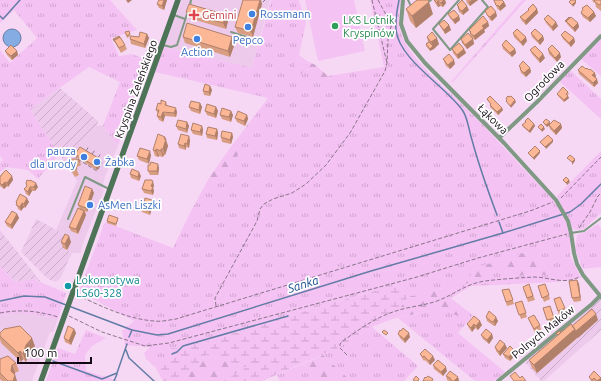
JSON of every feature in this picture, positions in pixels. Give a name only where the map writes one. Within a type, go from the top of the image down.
[{"type":"main road","name":"Kryspina Żeleńskiego","points":[[41,381],[66,316],[178,0]]},
{"type":"street","name":"Łąkowa","points":[[402,0],[401,24],[403,32],[413,50],[499,138],[556,200],[568,221],[574,253],[583,275],[600,296]]},
{"type":"street","name":"Ogrodowa","points":[[499,138],[537,102],[601,36]]},
{"type":"street","name":"Polnych Maków","points":[[498,381],[600,296]]},
{"type":"lane","points":[[162,44],[171,47],[177,45],[191,0]]},
{"type":"lane","points":[[408,0],[412,6]]},
{"type":"lane","points":[[426,4],[431,0]]},
{"type":"lane","points":[[459,0],[433,29],[450,50],[488,7],[482,0]]},
{"type":"lane","points":[[173,15],[185,19]]},
{"type":"lane","points":[[230,32],[250,38]]},
{"type":"lane","points":[[68,219],[85,177],[110,189]]},
{"type":"lane","points":[[571,233],[584,231],[601,218]]},
{"type":"path","points":[[372,0],[387,63]]},
{"type":"path","points":[[378,0],[388,20],[392,23],[398,23]]},
{"type":"path","points":[[216,307],[215,298],[257,221],[260,209],[264,204],[272,199],[292,193],[306,184],[326,165],[350,133],[385,71],[387,63],[388,38],[392,23]]},
{"type":"path","points":[[86,152],[89,146]]},
{"type":"path","points":[[81,150],[92,156],[102,162],[97,171],[76,158],[81,150]]},
{"type":"path","points":[[92,156],[95,150]]},
{"type":"path","points":[[97,159],[101,153]]},
{"type":"path","points":[[72,296],[128,316],[144,320],[176,320],[530,211],[556,200],[565,194],[601,157]]},
{"type":"path","points":[[576,233],[601,193]]},
{"type":"path","points":[[0,313],[14,310],[35,311],[66,316],[102,332],[144,346],[169,344],[571,233]]},
{"type":"path","points":[[347,355],[340,348],[340,344],[375,320],[393,312],[436,301],[468,285],[496,280],[536,277],[554,280],[574,280],[583,275]]},
{"type":"shaded area","points":[[182,0],[270,0],[252,68],[164,47]]},
{"type":"shaded area","points":[[60,88],[98,121],[97,126],[66,164],[30,109]]},
{"type":"shaded area","points":[[102,125],[118,146],[105,177],[102,188],[104,190],[82,246],[81,253],[72,253],[63,248],[66,235],[56,230],[77,181],[66,164],[97,126]]},
{"type":"shaded area","points":[[36,219],[66,235],[63,248],[72,253],[60,279],[56,282],[48,279],[21,252]]},
{"type":"shaded area","points":[[0,230],[41,282],[33,279],[15,282],[0,266]]},
{"type":"shaded area","points":[[601,298],[601,330],[544,381],[541,381],[525,362]]},
{"type":"shaded area","points":[[11,313],[31,313],[58,319],[53,332],[50,332],[32,381],[0,381],[0,315]]},
{"type":"green space","points":[[0,0],[110,0],[137,30],[111,38],[119,56],[132,54],[149,61],[118,146],[103,126],[120,82],[89,67],[30,109],[59,154],[38,179],[28,170],[7,167],[0,172],[0,163],[3,160],[0,156],[0,50],[10,63],[37,38],[14,10],[0,23]]},
{"type":"green space","points":[[271,0],[299,0],[306,23],[299,55],[314,64],[297,61],[291,80],[308,69],[320,83],[332,82],[328,76],[384,67],[370,0],[401,0],[399,27],[407,46],[431,75],[478,120],[552,198],[566,222],[570,237],[570,256],[581,278],[557,282],[471,286],[451,298],[447,296],[465,284],[483,279],[500,270],[511,277],[533,273],[552,275],[530,251],[447,287],[408,297],[397,285],[332,303],[182,349],[166,347],[174,358],[166,364],[155,367],[146,359],[144,353],[150,347],[125,345],[122,331],[134,321],[79,291],[105,222],[173,248],[209,178],[220,183],[240,150],[230,148],[268,98],[155,72],[164,47],[252,68]]},
{"type":"green space","name":"LKS Lotnik Kryspinów","points":[[305,0],[354,0],[365,51],[318,61]]},
{"type":"green space","points":[[522,0],[526,0],[452,83],[451,82]]},
{"type":"green space","points":[[601,38],[601,76],[581,59]]},
{"type":"green space","points":[[297,61],[314,64],[328,76],[332,82],[331,85],[320,83],[308,69],[291,80],[286,77]]},
{"type":"green space","points":[[570,70],[601,99],[601,119],[559,81]]},
{"type":"green space","points":[[230,148],[241,150],[220,183],[209,178]]},
{"type":"green space","points":[[601,151],[601,213],[584,229],[575,230],[572,227],[557,196]]},
{"type":"green space","points":[[598,224],[601,228],[601,267],[583,269],[575,249],[577,235]]},
{"type":"green space","points":[[530,251],[553,276],[533,273],[511,277],[500,270],[483,279],[465,284],[448,296],[465,309],[458,316],[439,309],[392,319],[408,297],[447,287],[472,275],[472,269]]},
{"type":"green space","points":[[0,266],[15,282],[33,279],[66,293],[58,319],[16,313],[0,315]]},
{"type":"green space","points":[[397,285],[408,297],[392,319],[374,326],[336,349],[262,381],[223,381],[247,367],[206,355],[182,381],[163,381],[155,367],[166,364],[174,358],[165,347],[182,349],[332,303]]},
{"type":"green space","points":[[439,309],[458,315],[465,309],[473,315],[458,333],[505,372],[494,381],[475,381],[398,318]]},
{"type":"green space","points":[[372,327],[418,366],[404,381],[351,381],[323,355],[336,349]]},
{"type":"green space","points":[[86,330],[106,338],[92,346],[85,355],[86,371],[120,381],[46,381],[58,348],[75,354]]},
{"type":"green space","points":[[206,355],[247,367],[223,381],[182,381]]},
{"type":"green space","points":[[323,355],[351,381],[322,381],[303,364]]},
{"type":"green space","points":[[303,364],[322,381],[280,381],[277,375]]},
{"type":"water","points":[[12,29],[18,32],[21,38],[18,44],[12,47],[6,44],[3,38],[6,32]]},
{"type":"building","points":[[159,0],[164,0],[162,6],[157,4]]},
{"type":"building","points":[[243,0],[260,0],[251,31],[235,27]]},
{"type":"building","points":[[417,0],[428,0],[429,2],[412,16],[406,9]]},
{"type":"building","points":[[434,0],[444,0],[441,3],[438,1],[437,3]]},
{"type":"building","points":[[462,0],[467,6],[462,11],[457,5]]},
{"type":"building","points":[[494,0],[502,0],[504,2],[499,7],[495,4]]},
{"type":"building","points":[[571,0],[576,1],[572,5],[569,2]]},
{"type":"building","points":[[601,0],[601,4],[599,5],[594,1]]},
{"type":"building","points":[[189,4],[226,15],[223,23],[186,12]]},
{"type":"building","points":[[533,4],[537,9],[525,21],[520,17],[529,10],[528,9]]},
{"type":"building","points":[[587,5],[594,12],[588,18],[581,13],[582,8]]},
{"type":"building","points":[[491,6],[496,12],[490,17],[485,11]]},
{"type":"building","points":[[454,10],[459,16],[453,20],[448,14]]},
{"type":"building","points":[[548,15],[556,22],[552,27],[544,19]]},
{"type":"building","points":[[483,16],[488,22],[482,26],[484,28],[474,36],[469,30]]},
{"type":"building","points":[[571,17],[578,23],[573,28],[566,21]]},
{"type":"building","points":[[444,20],[449,25],[444,30],[439,24]]},
{"type":"building","points":[[187,23],[232,37],[228,51],[183,37]]},
{"type":"building","points":[[517,29],[526,37],[521,42],[513,33]]},
{"type":"building","points":[[535,29],[543,36],[538,41],[531,33]]},
{"type":"building","points":[[129,31],[130,34],[127,36],[125,32]]},
{"type":"building","points":[[565,31],[574,38],[569,43],[561,35]]},
{"type":"building","points":[[140,32],[147,34],[144,44],[130,39],[131,36],[139,37]]},
{"type":"building","points":[[432,32],[437,38],[431,42],[427,37]]},
{"type":"building","points":[[468,33],[473,39],[465,45],[461,39]]},
{"type":"building","points":[[120,37],[125,45],[119,48],[114,40]]},
{"type":"building","points":[[506,40],[515,49],[510,53],[502,45]]},
{"type":"building","points":[[429,42],[433,46],[430,49],[426,44]]},
{"type":"building","points":[[459,43],[464,49],[457,55],[452,49]]},
{"type":"building","points":[[11,45],[17,51],[11,56],[5,51]]},
{"type":"building","points":[[552,45],[560,53],[555,58],[548,49]]},
{"type":"building","points":[[535,46],[543,54],[539,59],[530,50]]},
{"type":"building","points":[[449,54],[454,60],[448,65],[443,59]]},
{"type":"building","points":[[523,61],[530,68],[524,73],[519,66]]},
{"type":"building","points":[[582,66],[595,73],[592,75],[597,79],[593,83],[578,70]]},
{"type":"building","points":[[205,84],[210,86],[209,92],[203,91]]},
{"type":"building","points":[[563,87],[568,92],[566,94],[568,96],[564,100],[557,94]]},
{"type":"building","points":[[490,96],[502,108],[497,112],[490,105],[491,104],[487,99]]},
{"type":"building","points":[[508,96],[511,96],[515,100],[510,106],[506,101]]},
{"type":"building","points":[[161,100],[166,102],[165,105],[176,108],[174,113],[163,112],[161,117],[157,116],[159,110],[156,110],[158,103],[161,104]]},
{"type":"building","points":[[191,101],[200,103],[199,110],[189,107]]},
{"type":"building","points":[[207,104],[216,107],[214,114],[205,111]]},
{"type":"building","points":[[222,108],[231,111],[229,117],[220,115]]},
{"type":"building","points":[[238,111],[247,115],[244,121],[235,118]]},
{"type":"building","points":[[528,118],[534,124],[529,131],[522,125]]},
{"type":"building","points":[[546,119],[550,122],[546,125],[543,122]]},
{"type":"building","points":[[178,120],[187,122],[186,129],[176,126]]},
{"type":"building","points":[[554,120],[561,124],[554,131],[549,125]]},
{"type":"building","points":[[193,123],[202,126],[200,132],[191,130]]},
{"type":"building","points":[[541,124],[544,127],[541,130],[538,127]]},
{"type":"building","points":[[208,127],[217,129],[215,136],[206,134]]},
{"type":"building","points":[[222,131],[232,133],[230,140],[221,137]]},
{"type":"building","points":[[158,134],[166,139],[161,151],[156,149],[156,151],[153,150]]},
{"type":"building","points":[[181,134],[189,136],[187,144],[185,143],[184,146],[178,144]]},
{"type":"building","points":[[548,135],[553,140],[545,147],[540,142]]},
{"type":"building","points":[[535,146],[540,151],[533,158],[528,153]]},
{"type":"building","points":[[80,147],[100,159],[95,166],[75,154]]},
{"type":"building","points":[[140,148],[150,151],[147,159],[137,156]]},
{"type":"building","points":[[570,155],[575,159],[572,162],[567,158]]},
{"type":"building","points":[[71,159],[77,169],[73,171],[67,161]]},
{"type":"building","points":[[71,159],[77,159],[80,161],[74,164]]},
{"type":"building","points":[[151,162],[158,164],[157,171],[148,171],[148,165],[150,165]]},
{"type":"building","points":[[132,169],[139,172],[138,177],[130,174]]},
{"type":"building","points":[[6,170],[12,176],[7,183],[5,182],[2,185],[0,183],[0,176]]},
{"type":"building","points":[[566,177],[569,180],[566,183],[563,180]]},
{"type":"building","points":[[27,180],[36,183],[34,187],[30,187],[28,192],[24,189],[27,186]]},
{"type":"building","points":[[145,180],[152,180],[153,182],[151,186],[153,187],[151,191],[142,189]]},
{"type":"building","points":[[85,186],[92,189],[86,208],[78,205]]},
{"type":"building","points":[[20,194],[27,198],[24,204],[22,203],[20,207],[16,205],[16,202]]},
{"type":"building","points":[[145,198],[152,200],[149,211],[140,208],[144,204]]},
{"type":"building","points":[[78,208],[84,211],[76,229],[69,227]]},
{"type":"building","points":[[12,211],[17,214],[11,225],[5,222]]},
{"type":"building","points":[[109,215],[118,218],[116,224],[107,221]]},
{"type":"building","points":[[65,234],[69,236],[65,244],[61,242]]},
{"type":"building","points":[[577,280],[580,297],[572,298],[569,281]]},
{"type":"building","points":[[529,284],[533,296],[527,298],[523,287]]},
{"type":"building","points":[[545,284],[549,295],[542,298],[538,286]]},
{"type":"building","points":[[509,289],[513,300],[506,302],[502,290]]},
{"type":"building","points":[[560,297],[565,308],[558,311],[554,299]]},
{"type":"building","points":[[522,301],[526,313],[519,315],[515,303]]},
{"type":"building","points":[[550,306],[554,318],[547,320],[543,308]]},
{"type":"building","points":[[592,309],[596,314],[576,331],[572,326]]},
{"type":"building","points":[[489,311],[496,317],[492,322],[486,317]]},
{"type":"building","points":[[534,315],[540,325],[534,329],[528,318]]},
{"type":"building","points":[[474,316],[480,321],[476,326],[474,324],[471,328],[467,324]]},
{"type":"building","points":[[571,324],[575,329],[534,365],[529,360]]},
{"type":"building","points":[[20,326],[32,338],[26,345],[23,354],[20,351],[18,353],[0,336],[0,333],[4,329]]},
{"type":"building","points":[[68,326],[74,329],[69,341],[64,338]]},
{"type":"building","points":[[403,328],[409,333],[404,339],[398,334]]},
{"type":"building","points":[[486,329],[492,334],[487,340],[481,335]]},
{"type":"building","points":[[384,330],[388,333],[386,335],[382,332]]},
{"type":"building","points":[[500,340],[505,344],[499,352],[495,347]]},
{"type":"building","points":[[510,346],[514,350],[509,357],[503,354]]},
{"type":"building","points":[[425,349],[433,356],[429,361],[420,354]]},
{"type":"building","points":[[8,356],[16,363],[12,365],[11,371],[15,375],[13,381],[8,381],[0,373],[0,359]]},
{"type":"building","points":[[438,360],[446,367],[441,372],[433,365]]},
{"type":"building","points":[[450,371],[458,377],[454,381],[446,376]]},
{"type":"building","points":[[594,371],[601,378],[597,381],[594,378],[592,380],[589,377]]},
{"type":"building","points":[[515,372],[520,378],[522,376],[526,381],[514,381],[510,376]]},
{"type":"building","points":[[416,376],[419,379],[418,381],[413,380]]},
{"type":"building","points":[[428,376],[433,379],[432,381],[423,381],[425,377],[426,378]]},
{"type":"waterway","points":[[0,16],[3,19],[20,0]]},
{"type":"waterway","points":[[399,0],[396,15],[396,30],[399,41],[405,52],[414,62],[456,102],[465,114],[481,169],[497,215]]},
{"type":"waterway","name":"Sanka","points":[[0,301],[24,296],[45,297],[132,330],[157,335],[168,334],[371,271],[570,212],[581,204],[601,184]]},
{"type":"waterway","points":[[499,222],[503,233]]},
{"type":"waterway","points":[[172,354],[177,352],[183,346],[288,316]]},
{"type":"waterway","name":"Sanka","points":[[129,337],[132,330]]},
{"type":"waterway","points":[[53,361],[102,379],[117,373],[127,344]]},
{"type":"waterway","points":[[126,350],[129,358],[154,381]]},
{"type":"waterway","points":[[114,381],[117,374]]},
{"type":"place","name":"Rossmann","points":[[252,14]]},
{"type":"place","name":"Gemini","points":[[194,15]]},
{"type":"place","name":"LKS Lotnik Kryspinów","points":[[335,26]]},
{"type":"place","name":"Pepco","points":[[248,27]]},
{"type":"place","name":"Action","points":[[197,39]]},
{"type":"place","name":"pauza dla urody","points":[[84,157]]},
{"type":"place","name":"Żabka","points":[[97,162]]},
{"type":"place","name":"AsMen Liszki","points":[[90,205]]},
{"type":"place","name":"Lokomotywa LS60-328","points":[[68,286]]}]
